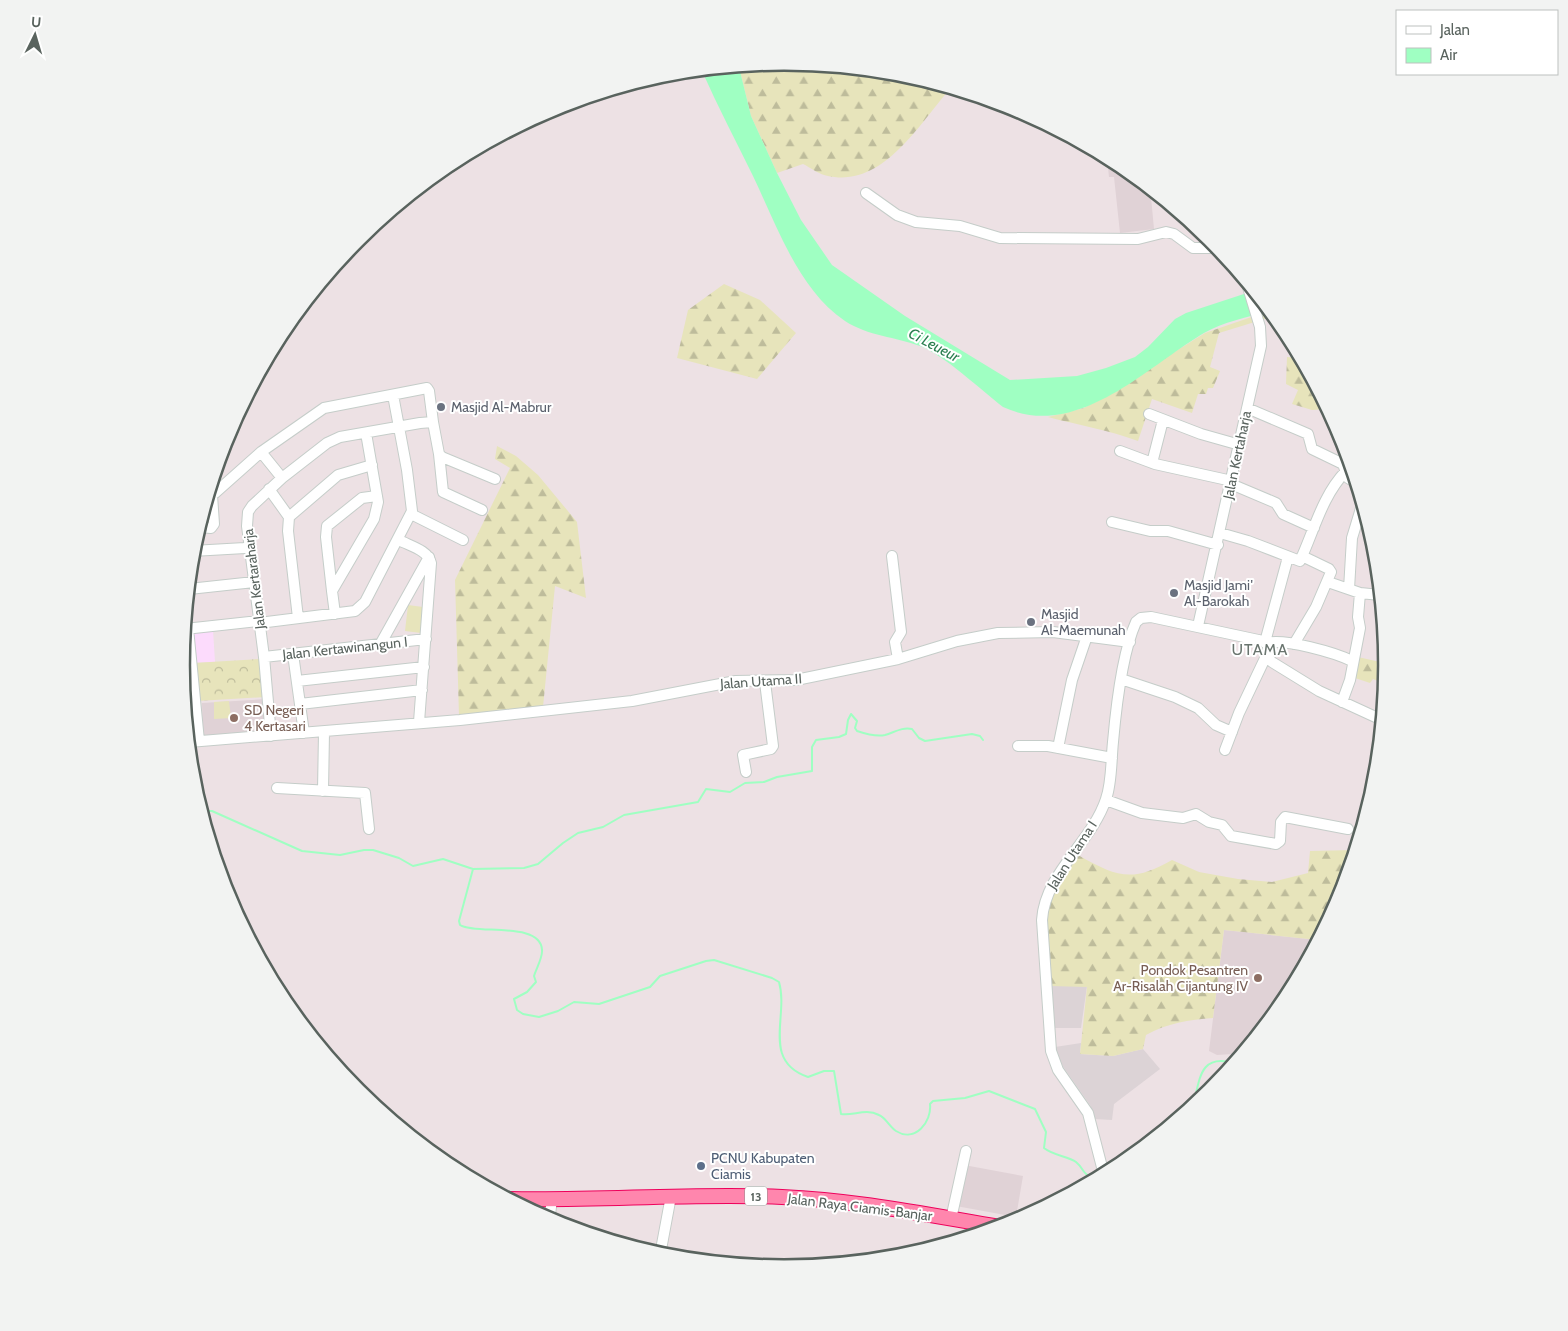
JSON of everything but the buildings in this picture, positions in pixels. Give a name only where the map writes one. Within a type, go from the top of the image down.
[{"type":"highway","name":"Jalan Raya Ciamis-Banjar","points":[[524,1199],[671,1196],[784,1197],[851,1203],[985,1225]]},
{"type":"street","points":[[866,193],[877,202],[906,219],[935,225],[960,226],[1000,238],[1138,239],[1166,232],[1174,234],[1193,248],[1207,248]]},
{"type":"street","name":"Jalan Kertaharja","points":[[1198,626],[1218,545],[1261,346],[1260,328],[1252,300]]},
{"type":"street","points":[[217,490],[261,452],[324,408],[428,389],[439,454],[443,492],[482,510]]},
{"type":"street","points":[[191,629],[335,614],[355,611],[363,606],[411,514],[411,493],[393,395]]},
{"type":"street","points":[[1247,408],[1308,434],[1312,449],[1341,463],[1346,470]]},
{"type":"street","points":[[1149,414],[1217,439],[1240,445]]},
{"type":"street","points":[[1152,463],[1163,420]]},
{"type":"street","name":"Jalan Kertaraharja","points":[[271,736],[248,512],[269,489],[331,440],[433,422]]},
{"type":"street","points":[[332,591],[374,519],[378,506],[366,433]]},
{"type":"street","points":[[1120,451],[1152,463],[1232,482],[1276,503],[1283,514],[1314,528]]},
{"type":"street","points":[[261,452],[282,478]]},
{"type":"street","points":[[439,454],[452,463],[495,479]]},
{"type":"street","points":[[289,517],[338,475],[372,464]]},
{"type":"street","points":[[1220,533],[1248,541],[1298,562],[1336,483],[1346,471]]},
{"type":"street","points":[[269,489],[289,517],[288,530],[298,618]]},
{"type":"street","points":[[335,614],[326,537],[327,526],[362,498],[377,496]]},
{"type":"street","points":[[206,528],[214,526],[212,507]]},
{"type":"street","points":[[411,514],[464,540]]},
{"type":"street","points":[[1349,589],[1352,538],[1359,515]]},
{"type":"street","points":[[1112,522],[1150,531],[1168,531],[1218,545]]},
{"type":"street","points":[[399,540],[429,557],[432,572],[419,722]]},
{"type":"street","points":[[201,550],[245,548],[250,546]]},
{"type":"street","points":[[892,556],[901,632],[895,644],[898,657]]},
{"type":"street","points":[[1294,644],[1328,582],[1330,570],[1302,556]]},
{"type":"street","points":[[381,643],[429,557]]},
{"type":"street","points":[[1225,750],[1267,646],[1288,558]]},
{"type":"street","points":[[195,588],[254,582]]},
{"type":"street","points":[[1328,582],[1360,593],[1374,594]]},
{"type":"street","points":[[1342,702],[1360,628],[1358,617],[1360,593]]},
{"type":"street","name":"Jalan Utama I","points":[[1102,1167],[1088,1113],[1058,1070],[1051,1052],[1042,920],[1044,903],[1051,887],[1080,847],[1106,800],[1121,680],[1136,622],[1144,617],[1198,626],[1267,646],[1273,642],[1294,644],[1335,653],[1352,662]]},
{"type":"street","name":"Jalan Utama II","points":[[195,742],[324,732],[632,701],[736,680],[765,682],[796,680],[998,634],[1045,632],[1130,642]]},
{"type":"street","points":[[1058,748],[1072,680],[1087,636]]},
{"type":"street","name":"Jalan Kertawinangun I","points":[[264,656],[426,639]]},
{"type":"street","points":[[1267,646],[1268,658],[1272,662],[1342,702],[1376,717]]},
{"type":"street","points":[[190,654],[192,667],[191,691]]},
{"type":"street","points":[[294,654],[304,733]]},
{"type":"street","points":[[297,681],[424,667]]},
{"type":"street","points":[[1121,680],[1174,697],[1198,708],[1216,725],[1232,732]]},
{"type":"street","points":[[746,772],[743,755],[771,749],[773,746],[765,682]]},
{"type":"street","points":[[300,704],[422,690]]},
{"type":"street","points":[[323,791],[324,732]]},
{"type":"street","points":[[1018,746],[1058,748],[1112,758]]},
{"type":"street","points":[[277,788],[365,793],[369,829]]},
{"type":"street","points":[[1106,800],[1142,813],[1183,818],[1196,814],[1209,822],[1222,826],[1231,836],[1276,844],[1280,841],[1281,822],[1285,817],[1348,829]]},
{"type":"street","points":[[951,1219],[966,1151]]},
{"type":"street","points":[[662,1247],[671,1196]]},
{"type":"street","points":[[550,1212],[552,1200]]},
{"type":"shaded area","points":[[1108,167],[1151,198],[1154,229],[1120,233],[1114,177],[1109,177]]},
{"type":"shaded area","points":[[213,630],[215,662],[193,663],[191,632]]},
{"type":"shaded area","name":"SD Negeri 4 Kertasari","points":[[267,699],[266,732],[203,737],[202,703]]},
{"type":"shaded area","name":"Pondok Pesantren Ar-Risalah Cijantung IV","points":[[1224,930],[1311,939],[1278,996],[1233,1054],[1217,1055],[1209,1051]]},
{"type":"shaded area","points":[[1050,986],[1087,986],[1081,1028],[1051,1028]]},
{"type":"shaded area","points":[[1081,1043],[1080,1054],[1113,1056],[1143,1049],[1160,1069],[1114,1104],[1112,1120],[1095,1119],[1090,1105],[1062,1065],[1055,1047]]},
{"type":"shaded area","points":[[964,1165],[1023,1176],[1017,1212],[1011,1215],[956,1206]]},
{"type":"green space","points":[[784,71],[862,76],[946,94],[912,135],[883,163],[866,172],[848,177],[828,176],[803,164],[777,173],[751,116],[741,73]]},
{"type":"green space","points":[[724,284],[760,300],[796,333],[757,379],[677,358],[688,310]]},
{"type":"green space","points":[[1262,313],[1266,319],[1219,333],[1210,367],[1220,371],[1213,388],[1208,388],[1206,394],[1198,394],[1192,413],[1152,399],[1138,441],[1048,417],[1084,408],[1205,333]]},
{"type":"green space","points":[[1287,357],[1292,357],[1320,409],[1312,410],[1292,404],[1298,390],[1286,384]]},
{"type":"green space","points":[[497,446],[516,456],[538,475],[577,522],[586,598],[555,586],[543,707],[459,716],[455,580],[510,468],[495,459]]},
{"type":"green space","points":[[408,605],[423,607],[421,633],[405,631]]},
{"type":"green space","points":[[1358,657],[1378,662],[1378,681],[1373,679],[1370,683],[1352,677]]},
{"type":"green space","points":[[260,659],[265,697],[198,701],[193,663]]},
{"type":"green space","points":[[229,701],[231,718],[214,719],[214,702]]},
{"type":"green space","points":[[1349,850],[1333,893],[1311,939],[1224,930],[1213,1018],[1178,1023],[1154,1031],[1146,1035],[1143,1049],[1113,1056],[1080,1054],[1087,987],[1050,986],[1047,911],[1054,890],[1078,855],[1104,868],[1125,874],[1146,872],[1172,860],[1199,872],[1238,879],[1272,882],[1308,873],[1310,851]]},
{"type":"water","name":"Ci Leueur","points":[[741,73],[751,116],[777,173],[801,220],[832,265],[905,316],[1010,380],[1077,376],[1106,368],[1135,357],[1148,347],[1175,319],[1186,313],[1246,293],[1262,313],[1211,329],[1134,381],[1084,408],[1057,415],[1030,415],[1003,407],[951,365],[929,350],[863,330],[845,321],[829,308],[814,292],[790,255],[705,76]]},
{"type":"waterway","points":[[208,811],[212,811],[302,851],[340,855],[373,850],[399,858],[413,866],[443,859],[473,869],[524,868],[538,864],[578,833],[603,827],[624,815],[698,802],[706,789],[730,792],[745,783],[764,782],[777,777],[812,771],[812,747],[816,740],[839,737],[846,734],[851,714],[857,721],[855,728],[857,731],[871,735],[885,735],[902,729],[912,729],[919,738],[925,741],[972,734],[980,736],[983,740]]},
{"type":"waterway","points":[[473,869],[459,921],[460,925],[468,928],[520,932],[531,935],[539,941],[542,953],[534,976],[536,982],[527,992],[514,999],[517,1010],[523,1014],[539,1017],[558,1011],[574,1002],[599,1004],[650,987],[660,976],[714,960],[772,978],[779,982],[781,995],[780,1036],[781,1049],[785,1060],[794,1070],[808,1077],[824,1071],[834,1071],[841,1114],[874,1113],[884,1118],[896,1131],[910,1134],[921,1129],[925,1124],[930,1111],[930,1104],[933,1101],[965,1098],[989,1091],[1035,1109],[1046,1132],[1044,1148],[1076,1162],[1088,1175]]},
{"type":"waterway","points":[[1196,1093],[1200,1078],[1207,1065],[1214,1062],[1227,1062]]},
{"type":"place","name":"Masjid Al-Mabrur","points":[[441,407]]},
{"type":"place","name":"Masjid Jami' Al-Barokah","points":[[1174,593]]},
{"type":"place","name":"Masjid Al-Maemunah","points":[[1031,622]]},
{"type":"place","name":"SD Negeri 4 Kertasari","points":[[234,718]]},
{"type":"place","name":"Pondok Pesantren Ar-Risalah Cijantung IV","points":[[1258,978]]},
{"type":"place","name":"PCNU Kabupaten Ciamis","points":[[701,1166]]},
{"type":"district","name":"UTAMA","points":[[1260,649]]}]
